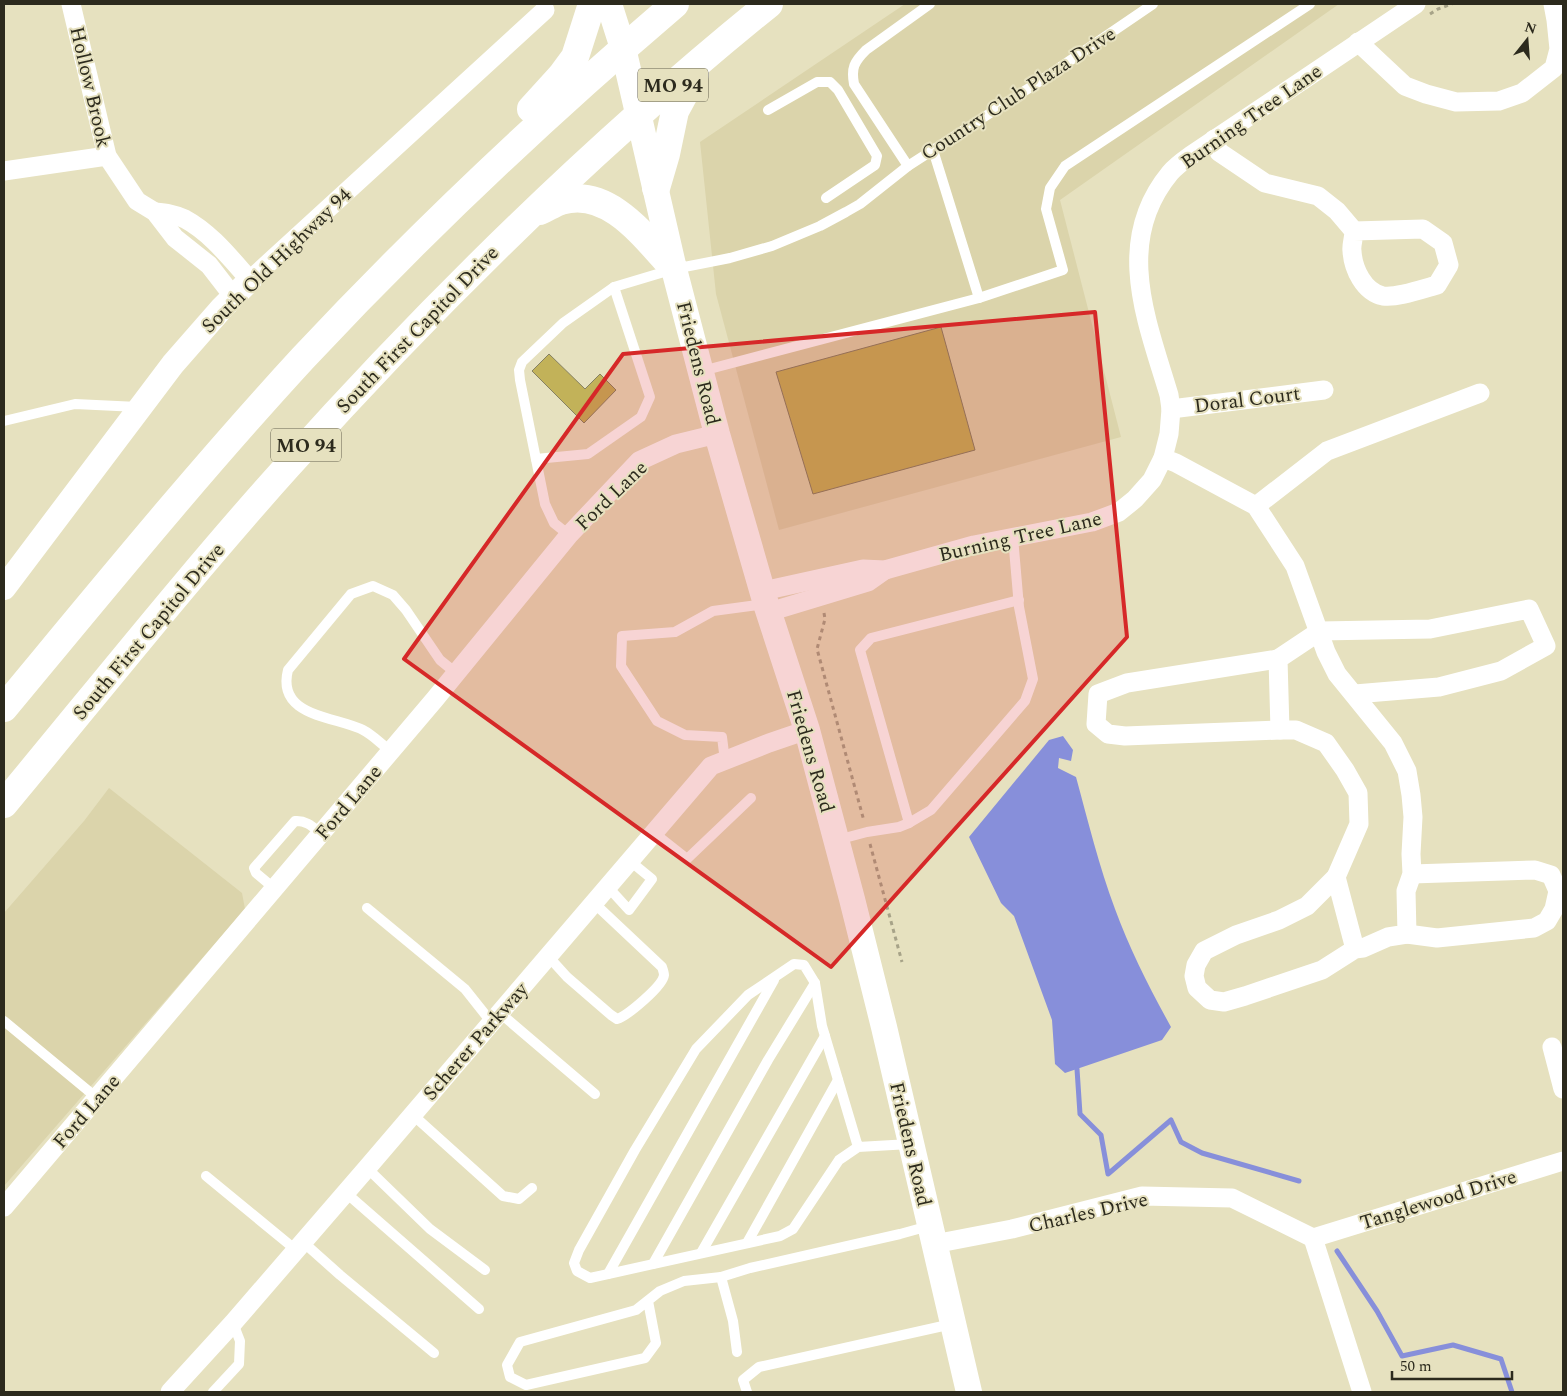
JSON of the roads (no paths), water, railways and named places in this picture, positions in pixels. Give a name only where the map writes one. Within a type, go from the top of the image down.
[{"type":"highway","points":[[505,154],[527,114],[561,76],[575,56],[592,4]]},
{"type":"highway","name":"MO 94","points":[[4,708],[240,428],[383,274],[505,154],[675,4]]},
{"type":"highway","name":"South First Capitol Drive","points":[[4,804],[125,657],[285,469],[419,325],[527,218],[639,115],[769,4]]},
{"type":"highway","points":[[656,188],[666,154],[675,111],[682,95],[707,56]]},
{"type":"highway","points":[[527,218],[561,201],[578,199],[593,201],[610,207],[636,227],[674,269]]},
{"type":"main road","name":"Friedens Road","points":[[609,4],[623,48],[674,269],[717,434],[766,603],[807,730],[836,840],[884,1027],[969,1392]]},
{"type":"street","name":"Hollow Brook","points":[[71,4],[107,156],[137,201],[155,212],[175,238],[209,265],[233,296]]},
{"type":"street","points":[[1358,42],[1405,86],[1456,102],[1499,101],[1522,93],[1554,68],[1559,49],[1553,4]]},
{"type":"street","name":"South Old Highway 94","points":[[4,588],[139,407],[173,364],[233,296],[545,10]]},
{"type":"street","name":"Burning Tree Lane","points":[[766,603],[868,582],[885,570],[974,545],[1092,522],[1119,512],[1135,499],[1152,480],[1163,458],[1169,434],[1171,409],[1169,395],[1142,303],[1138,270],[1141,237],[1146,212],[1170,173],[1190,156],[1358,42],[1419,11]]},
{"type":"street","points":[[1214,139],[1219,152],[1265,183],[1318,196],[1338,211],[1354,232],[1352,249],[1356,270],[1369,290],[1384,296],[1402,294],[1437,285],[1449,265],[1443,243],[1423,229],[1354,232]]},
{"type":"street","points":[[4,171],[107,156]]},
{"type":"street","name":"Hollow Brook","points":[[155,212],[171,214],[199,228],[221,248],[250,280]]},
{"type":"street","name":"Doral Court","points":[[1171,409],[1324,390]]},
{"type":"street","points":[[1256,506],[1327,451],[1480,393]]},
{"type":"street","name":"Ford Lane","points":[[4,1207],[322,834],[569,536],[639,461],[676,444],[717,434]]},
{"type":"street","points":[[1163,458],[1256,506],[1295,566],[1326,652],[1337,674],[1394,743],[1406,771],[1413,817],[1412,874],[1406,891],[1407,934]]},
{"type":"street","points":[[1355,694],[1439,687],[1501,671],[1546,646],[1529,609],[1430,629],[1320,631],[1278,659],[1127,683],[1098,694],[1096,724],[1108,734],[1124,736],[1296,730],[1326,743],[1358,793],[1359,824],[1336,877],[1306,906],[1279,920],[1236,935],[1204,951],[1196,964],[1194,976],[1197,988],[1210,1000],[1224,1002],[1322,970],[1355,949],[1363,948],[1388,937],[1407,934],[1437,938],[1534,928],[1547,921],[1554,910],[1558,891],[1551,875],[1535,870],[1412,874]]},
{"type":"street","points":[[1278,659],[1280,730]]},
{"type":"street","name":"Scherer Parkway","points":[[170,1392],[233,1323],[413,1115],[711,766],[807,730]]},
{"type":"street","points":[[1336,877],[1355,949]]},
{"type":"street","points":[[1552,1047],[1563,1089]]},
{"type":"street","name":"Tanglewood Drive","points":[[1313,1238],[1563,1161]]},
{"type":"street","name":"Charles Drive","points":[[932,1235],[1012,1229],[1142,1196],[1232,1198],[1313,1238]]},
{"type":"street","points":[[1313,1238],[1362,1392]]},
{"type":"lane","name":"Country Club Plaza Drive","points":[[908,166],[854,84],[852,73],[856,59],[866,50],[930,4]]},
{"type":"lane","name":"Country Club Plaza Drive","points":[[569,536],[554,523],[545,504],[520,380],[522,362],[563,323],[614,287],[674,269],[730,258],[772,246],[820,226],[860,204],[908,166],[1040,81],[1153,4]]},
{"type":"lane","points":[[702,371],[979,298],[1063,270],[1046,209],[1050,188],[1065,166],[1310,4]]},
{"type":"lane","points":[[768,110],[817,82],[830,82],[838,90],[877,156],[875,165],[826,198]]},
{"type":"lane","points":[[933,150],[979,298]]},
{"type":"lane","points":[[536,459],[588,454],[641,417],[650,397],[614,287]]},
{"type":"lane","points":[[4,421],[75,404],[139,407]]},
{"type":"lane","points":[[836,840],[909,823],[931,810],[1025,701],[1033,679],[1019,600],[1013,537]]},
{"type":"lane","points":[[391,751],[363,730],[312,714],[298,705],[288,692],[285,679],[288,670],[351,594],[373,586],[393,595],[406,610],[440,660],[456,674]]},
{"type":"lane","points":[[909,823],[860,650],[872,638],[1019,600]]},
{"type":"lane","points":[[725,761],[722,737],[685,735],[657,721],[621,666],[622,636],[675,632],[713,612],[766,603]]},
{"type":"lane","points":[[654,832],[687,859],[751,798]]},
{"type":"lane","points":[[275,889],[256,873],[254,868],[295,822],[301,821],[311,825],[322,834]]},
{"type":"lane","points":[[608,887],[629,910],[652,879],[630,861]]},
{"type":"lane","points":[[548,956],[567,977],[617,1019],[622,1018],[631,1011],[662,981],[664,974],[662,967],[594,903]]},
{"type":"lane","points":[[367,908],[465,989],[496,1018],[595,1094]]},
{"type":"lane","points":[[858,1147],[825,1036],[815,983],[804,966],[794,964],[748,995],[696,1049],[635,1150],[579,1250],[574,1263],[577,1271],[590,1278],[780,1236],[793,1229],[839,1160],[858,1147],[911,1144]]},
{"type":"lane","points":[[608,1274],[775,977]]},
{"type":"lane","points":[[653,1264],[768,1060],[815,983]]},
{"type":"lane","points":[[4,1021],[97,1098]]},
{"type":"lane","points":[[701,1253],[825,1036]]},
{"type":"lane","points":[[747,1243],[838,1080]]},
{"type":"lane","points":[[413,1115],[503,1196],[519,1199],[532,1188]]},
{"type":"lane","points":[[367,1168],[430,1229],[485,1270]]},
{"type":"lane","points":[[206,1176],[340,1276],[434,1353]]},
{"type":"lane","points":[[345,1192],[480,1309]]},
{"type":"lane","points":[[648,1301],[656,1344],[646,1358],[526,1385],[510,1377],[507,1365],[520,1342],[636,1310],[660,1291],[684,1281],[721,1278],[750,1268],[900,1234],[932,1235]]},
{"type":"lane","points":[[721,1278],[733,1321],[737,1352]]},
{"type":"lane","points":[[213,1392],[239,1364],[240,1341],[233,1323]]},
{"type":"lane","points":[[747,1392],[743,1380],[759,1367],[952,1323]]},
{"type":"water","points":[[1063,736],[1073,750],[1071,761],[1059,758],[1058,768],[1076,777],[1115,909],[1141,969],[1171,1027],[1162,1040],[1065,1073],[1055,1064],[1052,1020],[1014,916],[1001,903],[969,837],[1049,740]]},
{"type":"waterway","points":[[1077,1069],[1080,1114],[1101,1135],[1108,1174],[1171,1120],[1181,1142],[1202,1153],[1299,1181]]},
{"type":"waterway","points":[[1337,1251],[1377,1311],[1402,1356],[1453,1345],[1501,1359],[1512,1392]]}]
